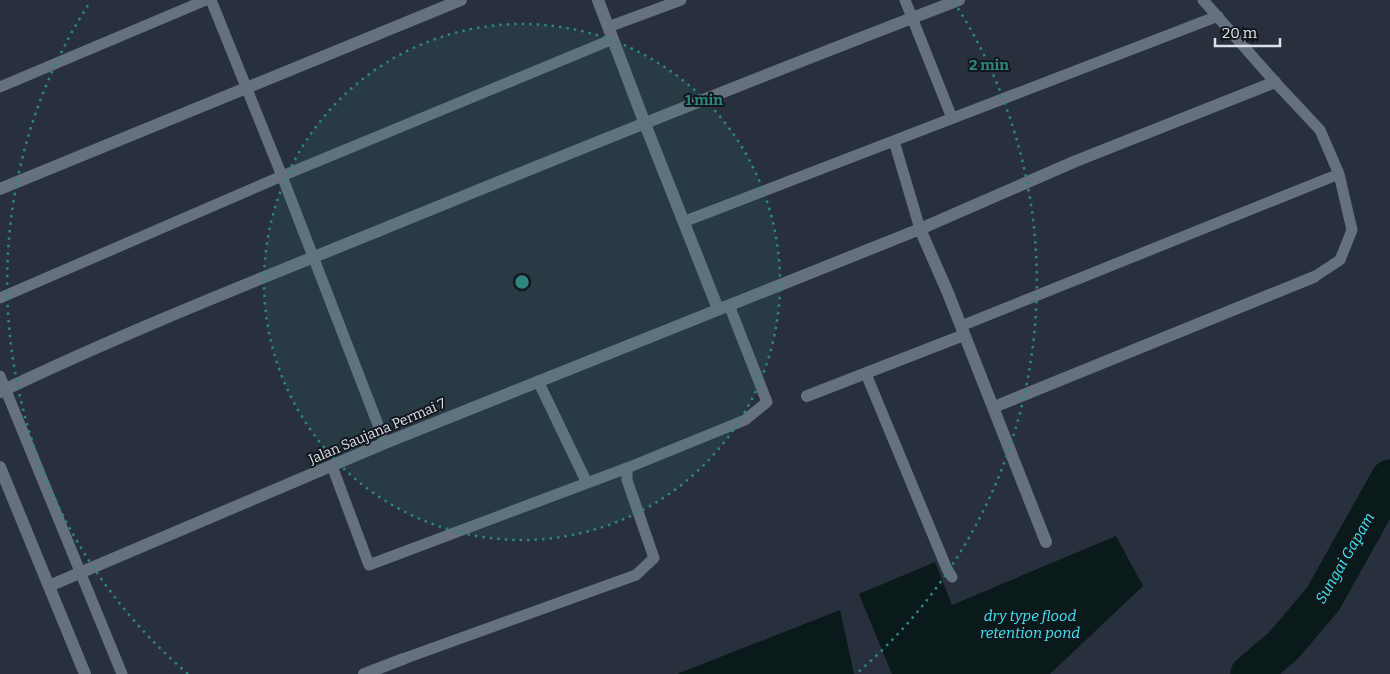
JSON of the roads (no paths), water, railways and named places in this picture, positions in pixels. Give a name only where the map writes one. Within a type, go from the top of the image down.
[{"type":"street","points":[[0,189],[461,0]]},
{"type":"street","points":[[598,0],[683,222],[724,307]]},
{"type":"street","points":[[3,391],[161,320],[314,257],[959,0]]},
{"type":"street","name":"Jalan Saujana Permai 7","points":[[49,586],[386,443],[920,230],[1076,161],[1275,82]]},
{"type":"street","points":[[920,230],[994,407],[1046,542]]},
{"type":"street","points":[[994,407],[1314,277]]},
{"type":"street","points":[[807,396],[866,374],[963,331]]},
{"type":"street","points":[[0,467],[85,674]]},
{"type":"street","points":[[364,674],[403,659]]},
{"type":"lane","points":[[0,87],[206,0]]},
{"type":"lane","points":[[211,0],[386,443]]},
{"type":"lane","points":[[0,298],[611,33],[681,0]]},
{"type":"lane","points":[[905,0],[952,118]]},
{"type":"lane","points":[[1203,0],[1320,130],[1339,174],[1352,230],[1340,260],[1314,277]]},
{"type":"lane","points":[[683,222],[1218,16]]},
{"type":"lane","points":[[894,141],[920,230]]},
{"type":"lane","points":[[963,331],[1339,174]]},
{"type":"lane","points":[[332,466],[369,564],[628,468],[745,420],[766,402],[724,307]]},
{"type":"lane","points":[[866,374],[952,577]]},
{"type":"lane","points":[[0,376],[3,391],[122,674]]},
{"type":"lane","points":[[538,381],[587,483]]},
{"type":"lane","points":[[403,659],[636,575],[654,558],[627,480],[628,468]]},
{"type":"water","name":"dry type flood retention pond","points":[[1116,536],[1143,586],[1050,674],[892,674],[859,594],[935,562],[952,605]]},
{"type":"water","points":[[840,610],[854,674],[677,674]]},
{"type":"waterway","name":"Sungai Gapam","points":[[1250,674],[1283,646],[1323,599],[1390,479]]}]
